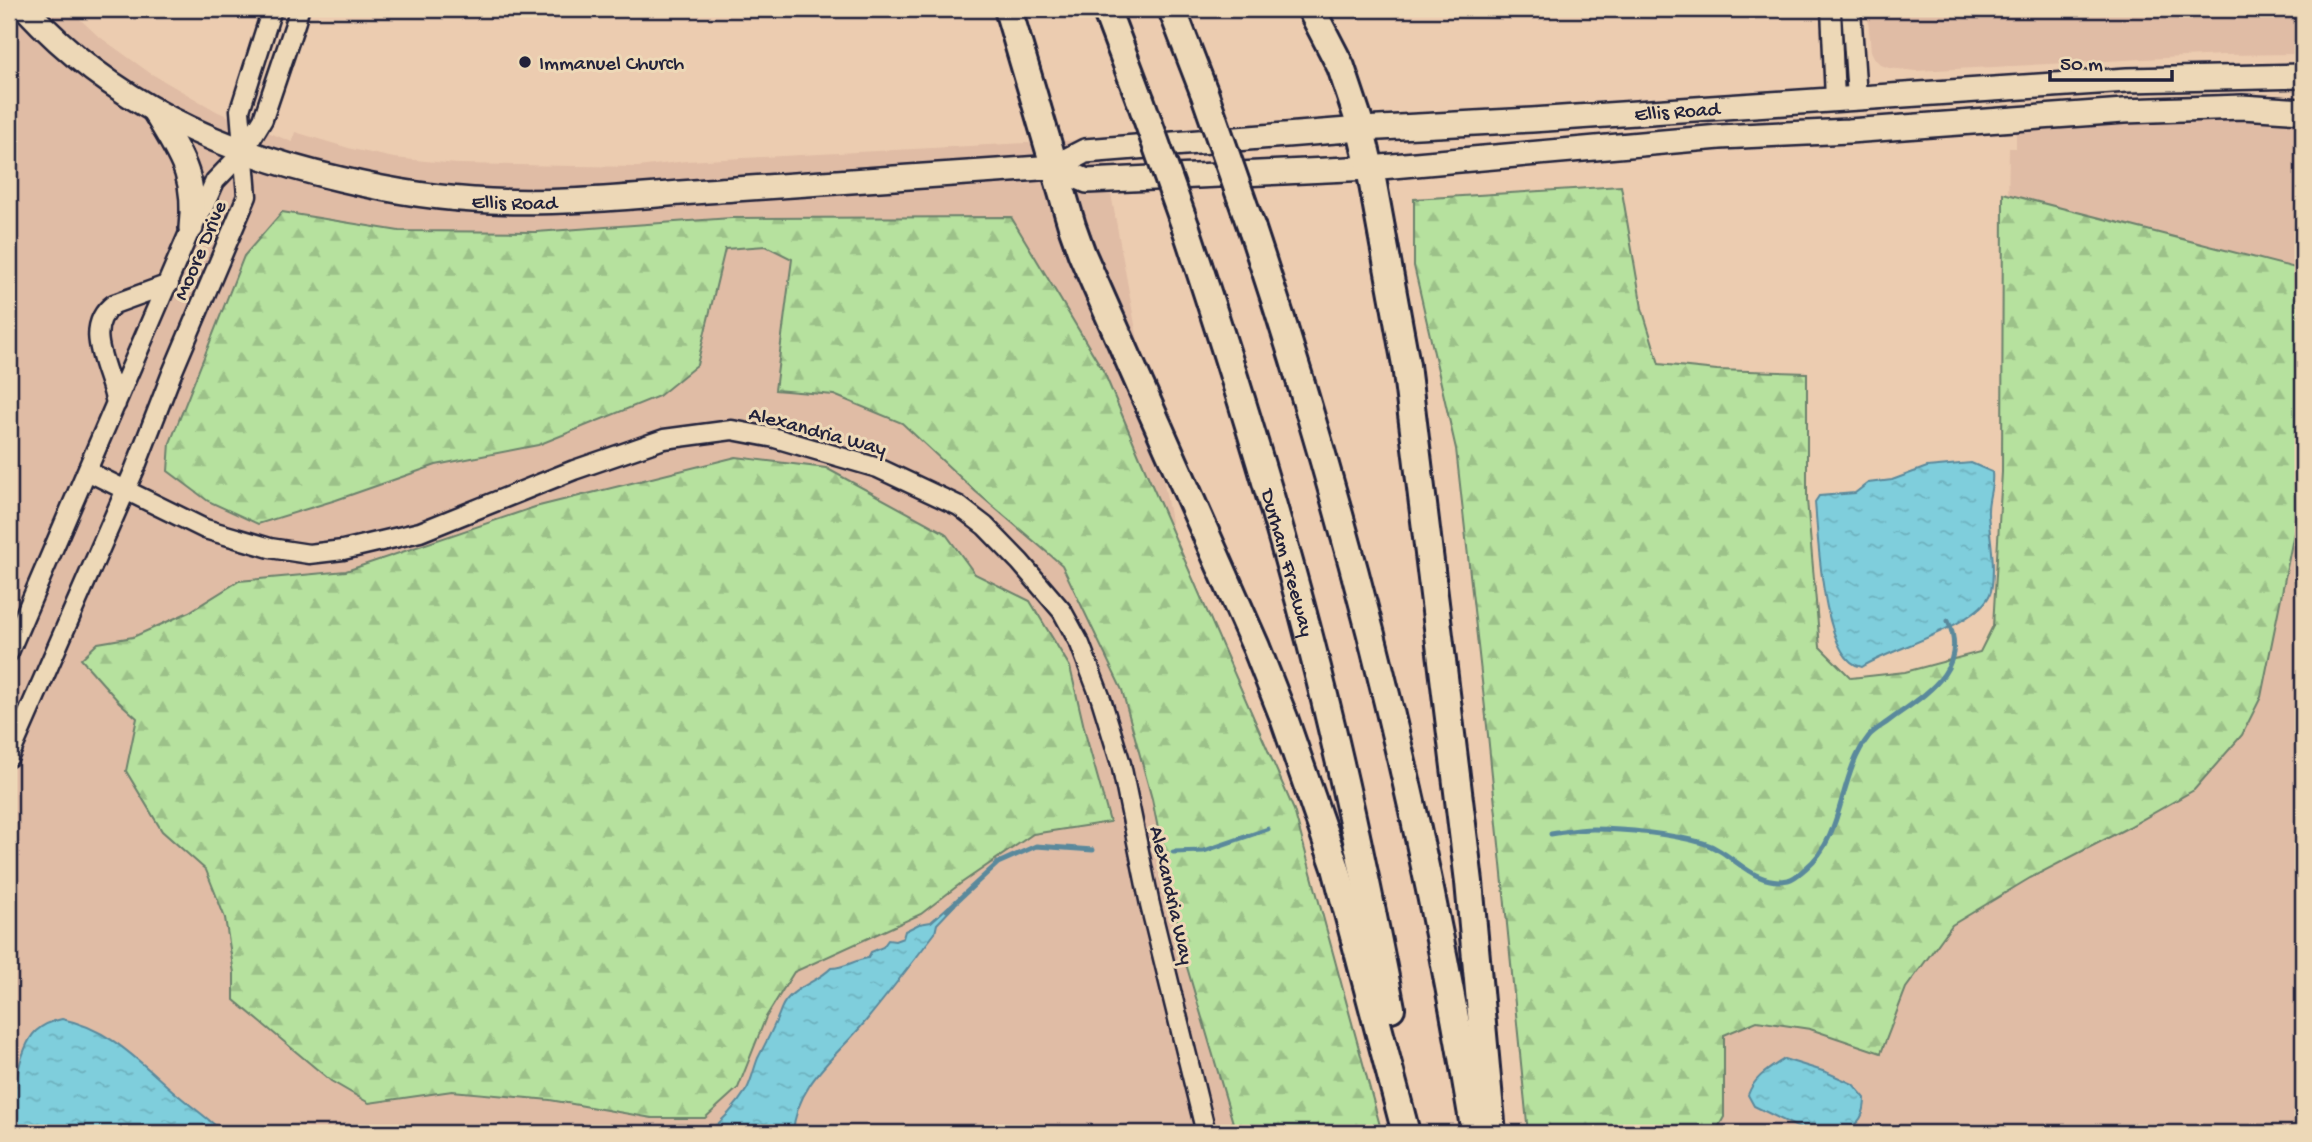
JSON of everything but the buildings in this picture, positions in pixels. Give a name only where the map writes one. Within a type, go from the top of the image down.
[{"type":"highway","points":[[1008,9],[1082,254],[1256,647],[1307,780],[1359,948],[1406,1133]]},
{"type":"highway","name":"Durham Freeway","points":[[1106,9],[1186,228],[1272,501],[1318,671],[1358,842],[1412,1133]]},
{"type":"highway","points":[[1172,9],[1252,229],[1331,484],[1393,718],[1440,935],[1475,1133]]},
{"type":"highway","points":[[1311,9],[1340,67],[1361,129],[1413,408],[1469,881],[1492,1133]]},
{"type":"main road","name":"Ellis Road","points":[[26,9],[93,71],[154,111],[201,135],[243,152],[327,176],[398,191],[518,202],[1054,167],[1085,151],[1361,129],[2127,80],[2303,76]]},
{"type":"main road","points":[[1849,131],[1875,118],[1998,102],[2012,88]]},
{"type":"main road","points":[[1720,137],[1739,125],[1834,113],[1846,98]]},
{"type":"main road","name":"Ellis Road","points":[[1054,167],[1087,181],[1370,168],[1720,137],[1849,131],[2124,111],[2242,107],[2303,111]]},
{"type":"main road","points":[[154,111],[185,164],[190,178],[194,205],[191,228]]},
{"type":"street","points":[[243,152],[240,110],[272,9]]},
{"type":"street","points":[[243,152],[263,119],[299,9]]},
{"type":"street","points":[[1830,9],[1846,98]]},
{"type":"street","points":[[1846,98],[1852,9]]},
{"type":"street","name":"Moore Drive","points":[[9,652],[191,228],[215,181],[243,152]]},
{"type":"street","name":"Moore Drive","points":[[9,757],[125,490],[247,196],[243,152]]},
{"type":"street","points":[[116,404],[99,346],[99,321],[114,304],[169,284]]},
{"type":"street","name":"Alexandria Way","points":[[87,471],[205,529],[270,548],[309,554],[343,550],[420,532],[575,470],[664,439],[732,430],[775,438],[878,468],[959,506],[985,526],[1020,562],[1062,611],[1080,644],[1121,764],[1150,905],[1206,1133]]},
{"type":"shaded area","points":[[9,9],[69,9],[97,35],[150,73],[218,112],[292,142],[295,132],[394,158],[457,164],[638,167],[686,161],[1101,139],[1283,1133],[9,1133]]},
{"type":"shaded area","points":[[1867,9],[2303,9],[2303,54],[2222,55],[1916,71],[1889,68],[1875,59],[1871,51]]},
{"type":"shaded area","points":[[2244,117],[2303,118],[2303,1133],[1567,1133],[1998,842],[2009,148],[2016,148],[2016,129]]},
{"type":"green space","points":[[1621,186],[1642,308],[1659,364],[1717,370],[1807,373],[1807,500],[1820,647],[1851,678],[1905,672],[1980,652],[1993,626],[2002,472],[2003,193],[2303,270],[2303,488],[2261,697],[2242,735],[2194,790],[2030,878],[1952,925],[1906,988],[1881,1053],[1810,1029],[1757,1021],[1724,1035],[1724,1117],[1715,1133],[1528,1133],[1456,449],[1414,266],[1414,199]]},
{"type":"green space","points":[[282,212],[399,231],[536,232],[731,218],[1011,217],[1104,372],[1294,810],[1382,1133],[1236,1133],[1184,957],[1152,799],[1122,690],[1062,565],[975,491],[902,423],[834,395],[775,390],[792,259],[766,246],[725,249],[697,365],[659,396],[538,445],[436,465],[258,524],[208,501],[168,471],[170,443],[244,256]]},
{"type":"green space","points":[[736,457],[826,468],[945,533],[975,574],[1030,601],[1070,667],[1110,822],[1033,834],[921,914],[794,972],[766,1017],[738,1088],[705,1118],[652,1118],[550,1100],[452,1091],[369,1103],[331,1081],[234,1000],[234,973],[225,918],[206,870],[162,831],[126,771],[137,718],[81,659],[98,643],[133,637],[189,612],[239,581],[346,571],[535,507]]},
{"type":"water","points":[[1971,463],[1992,472],[1988,509],[1992,582],[1991,591],[1984,603],[1954,625],[1862,667],[1849,660],[1838,644],[1830,621],[1821,567],[1815,502],[1819,496],[1855,493],[1868,483],[1892,480],[1927,467]]},
{"type":"water","points":[[949,906],[954,906],[937,924],[935,933],[909,967],[809,1086],[801,1100],[793,1133],[707,1133],[729,1113],[747,1089],[758,1058],[790,996],[831,968],[868,958],[871,952],[883,947],[888,940],[903,938],[905,931],[931,922]]},
{"type":"water","points":[[62,1019],[80,1024],[111,1040],[217,1127],[228,1133],[10,1133],[13,1094],[24,1051],[36,1031],[48,1023]]},
{"type":"water","points":[[1784,1059],[1853,1084],[1865,1098],[1864,1110],[1857,1122],[1845,1133],[1809,1133],[1754,1106],[1748,1095],[1754,1083]]},
{"type":"waterway","points":[[1551,834],[1606,829],[1677,837],[1714,847],[1753,874],[1764,878],[1775,881],[1793,878],[1819,855],[1828,839],[1852,769],[1869,736],[1929,691],[1948,667],[1953,654],[1953,638],[1948,621]]},
{"type":"waterway","points":[[1173,852],[1204,851],[1268,829]]},
{"type":"waterway","points":[[947,910],[998,863],[1036,846],[1093,850]]},
{"type":"place","name":"Immanuel Church","points":[[525,62]]}]
